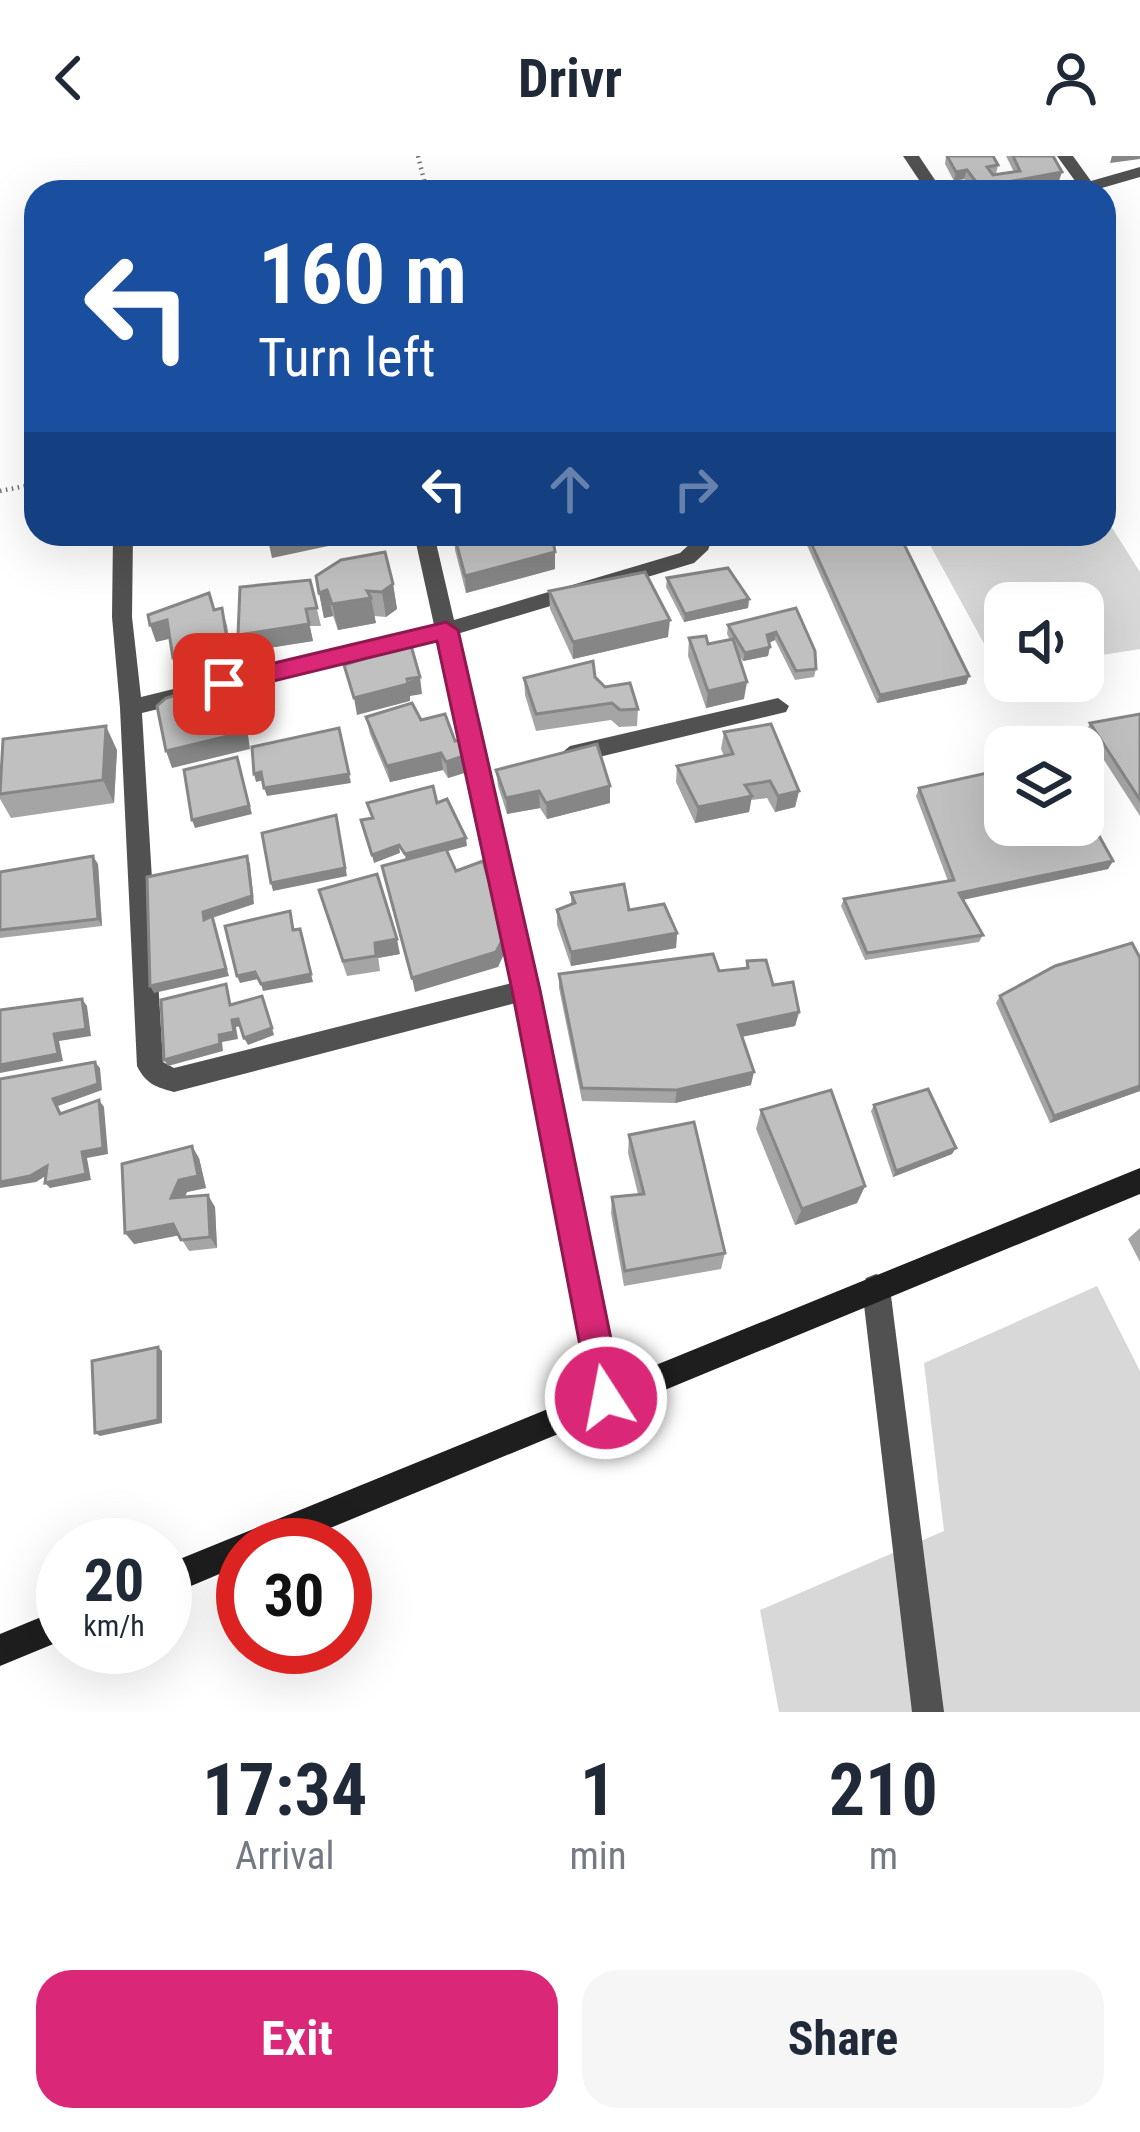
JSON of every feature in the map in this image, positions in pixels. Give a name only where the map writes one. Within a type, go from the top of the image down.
[{"type":"main road","points":[[317,1518],[1140,1181]]},
{"type":"main road","points":[[0,1650],[36,1635]]},
{"type":"street","points":[[123,546],[122,617],[150,1066],[158,1076],[174,1080],[526,990]]},
{"type":"street","points":[[427,546],[446,630],[491,773],[526,990],[606,1398]]},
{"type":"street","points":[[131,708],[446,630],[687,558],[696,546]]},
{"type":"street","points":[[549,760],[778,706]]},
{"type":"street","points":[[876,1288],[928,1712]]},
{"type":"shaded area","points":[[1116,534],[1140,572],[1140,649],[1104,655],[1104,582],[984,582],[984,644],[931,546],[1116,546]]},
{"type":"shaded area","points":[[1097,1286],[1140,1371],[1140,1712],[779,1712],[760,1610],[944,1531],[924,1363]]},
{"type":"building","points":[[947,156],[993,156],[998,165],[987,167],[993,175],[1020,171],[1013,156],[1053,156],[1062,172],[1018,180],[975,180],[967,170],[956,172]]},
{"type":"building","points":[[457,546],[554,546],[555,552],[465,576]]},
{"type":"building","points":[[812,546],[905,546],[969,676],[880,695]]},
{"type":"building","points":[[385,552],[393,584],[382,592],[367,591],[371,598],[332,604],[327,590],[319,593],[316,576],[341,560]]},
{"type":"building","points":[[728,568],[749,599],[685,614],[667,578]]},
{"type":"building","points":[[645,572],[670,620],[573,642],[549,591]]},
{"type":"building","points":[[310,580],[317,608],[306,609],[309,624],[238,635],[240,587]]},
{"type":"building","points":[[209,593],[214,610],[222,608],[228,647],[173,658],[167,620],[150,625],[148,615]]},
{"type":"building","points":[[796,608],[815,651],[816,669],[796,671],[776,632],[767,635],[770,647],[745,653],[728,625]]},
{"type":"building","points":[[706,636],[708,644],[733,639],[747,682],[708,691],[689,638]]},
{"type":"building","points":[[410,642],[420,677],[354,698],[344,665],[363,659],[360,652]]},
{"type":"building","points":[[593,661],[595,677],[605,687],[630,683],[638,709],[620,710],[612,703],[536,714],[524,678]]},
{"type":"building","points":[[205,687],[207,695],[238,689],[245,732],[166,751],[157,706],[166,698]]},
{"type":"building","points":[[412,703],[421,720],[445,714],[455,741],[466,739],[472,753],[446,762],[441,753],[387,766],[366,717]]},
{"type":"building","points":[[1140,714],[1140,800],[1104,745],[1104,726],[1090,723]]},
{"type":"building","points":[[771,724],[799,791],[778,796],[770,781],[745,785],[752,796],[698,807],[677,766],[733,754],[724,732]]},
{"type":"building","points":[[106,726],[103,780],[0,794],[3,739]]},
{"type":"building","points":[[339,728],[349,774],[264,788],[261,772],[254,774],[252,747]]},
{"type":"building","points":[[597,744],[610,786],[546,803],[539,791],[506,798],[496,770]]},
{"type":"building","points":[[237,757],[249,806],[192,820],[184,770]]},
{"type":"building","points":[[984,774],[984,846],[1104,845],[1113,861],[959,893],[983,935],[867,953],[844,899],[954,880],[919,788]]},
{"type":"building","points":[[433,786],[437,803],[447,799],[466,838],[405,854],[399,845],[372,855],[361,820],[373,818],[367,803]]},
{"type":"building","points":[[336,815],[345,868],[271,883],[262,833]]},
{"type":"building","points":[[446,849],[456,871],[483,861],[505,935],[496,952],[412,978],[382,866]]},
{"type":"building","points":[[93,856],[98,919],[0,930],[0,872]]},
{"type":"building","points":[[247,856],[252,896],[203,912],[204,920],[212,916],[226,969],[150,986],[147,877]]},
{"type":"building","points":[[377,874],[397,939],[375,943],[376,956],[343,961],[319,890]]},
{"type":"building","points":[[624,884],[629,910],[664,904],[677,933],[571,952],[557,910],[575,903],[571,893]]},
{"type":"building","points":[[290,911],[293,930],[300,929],[311,974],[261,984],[255,972],[237,976],[225,926]]},
{"type":"building","points":[[1132,943],[1140,958],[1140,1086],[1054,1116],[1000,996],[1055,966]]},
{"type":"building","points":[[713,954],[719,971],[748,968],[747,961],[766,960],[773,985],[793,982],[799,1012],[738,1025],[754,1072],[677,1090],[582,1088],[559,974]]},
{"type":"building","points":[[226,984],[230,1005],[262,996],[272,1028],[244,1038],[238,1019],[232,1020],[234,1032],[219,1035],[220,1044],[164,1060],[161,1000]]},
{"type":"building","points":[[82,999],[86,1029],[54,1034],[58,1054],[0,1065],[0,1010]]},
{"type":"building","points":[[95,1062],[98,1084],[53,1099],[60,1114],[99,1100],[103,1148],[82,1152],[86,1174],[45,1183],[47,1166],[30,1176],[0,1182],[0,1079]]},
{"type":"building","points":[[928,1089],[956,1148],[896,1171],[874,1105]]},
{"type":"building","points":[[831,1090],[865,1186],[802,1209],[761,1110]]},
{"type":"building","points":[[694,1122],[725,1253],[625,1271],[612,1197],[644,1194],[629,1135]]},
{"type":"building","points":[[192,1146],[198,1176],[179,1180],[171,1198],[208,1195],[210,1237],[181,1240],[173,1224],[125,1233],[122,1164]]},
{"type":"building","points":[[158,1347],[158,1420],[95,1433],[92,1361]]},
{"type":"route","points":[[224,684],[446,630],[526,990],[606,1398]]}]
